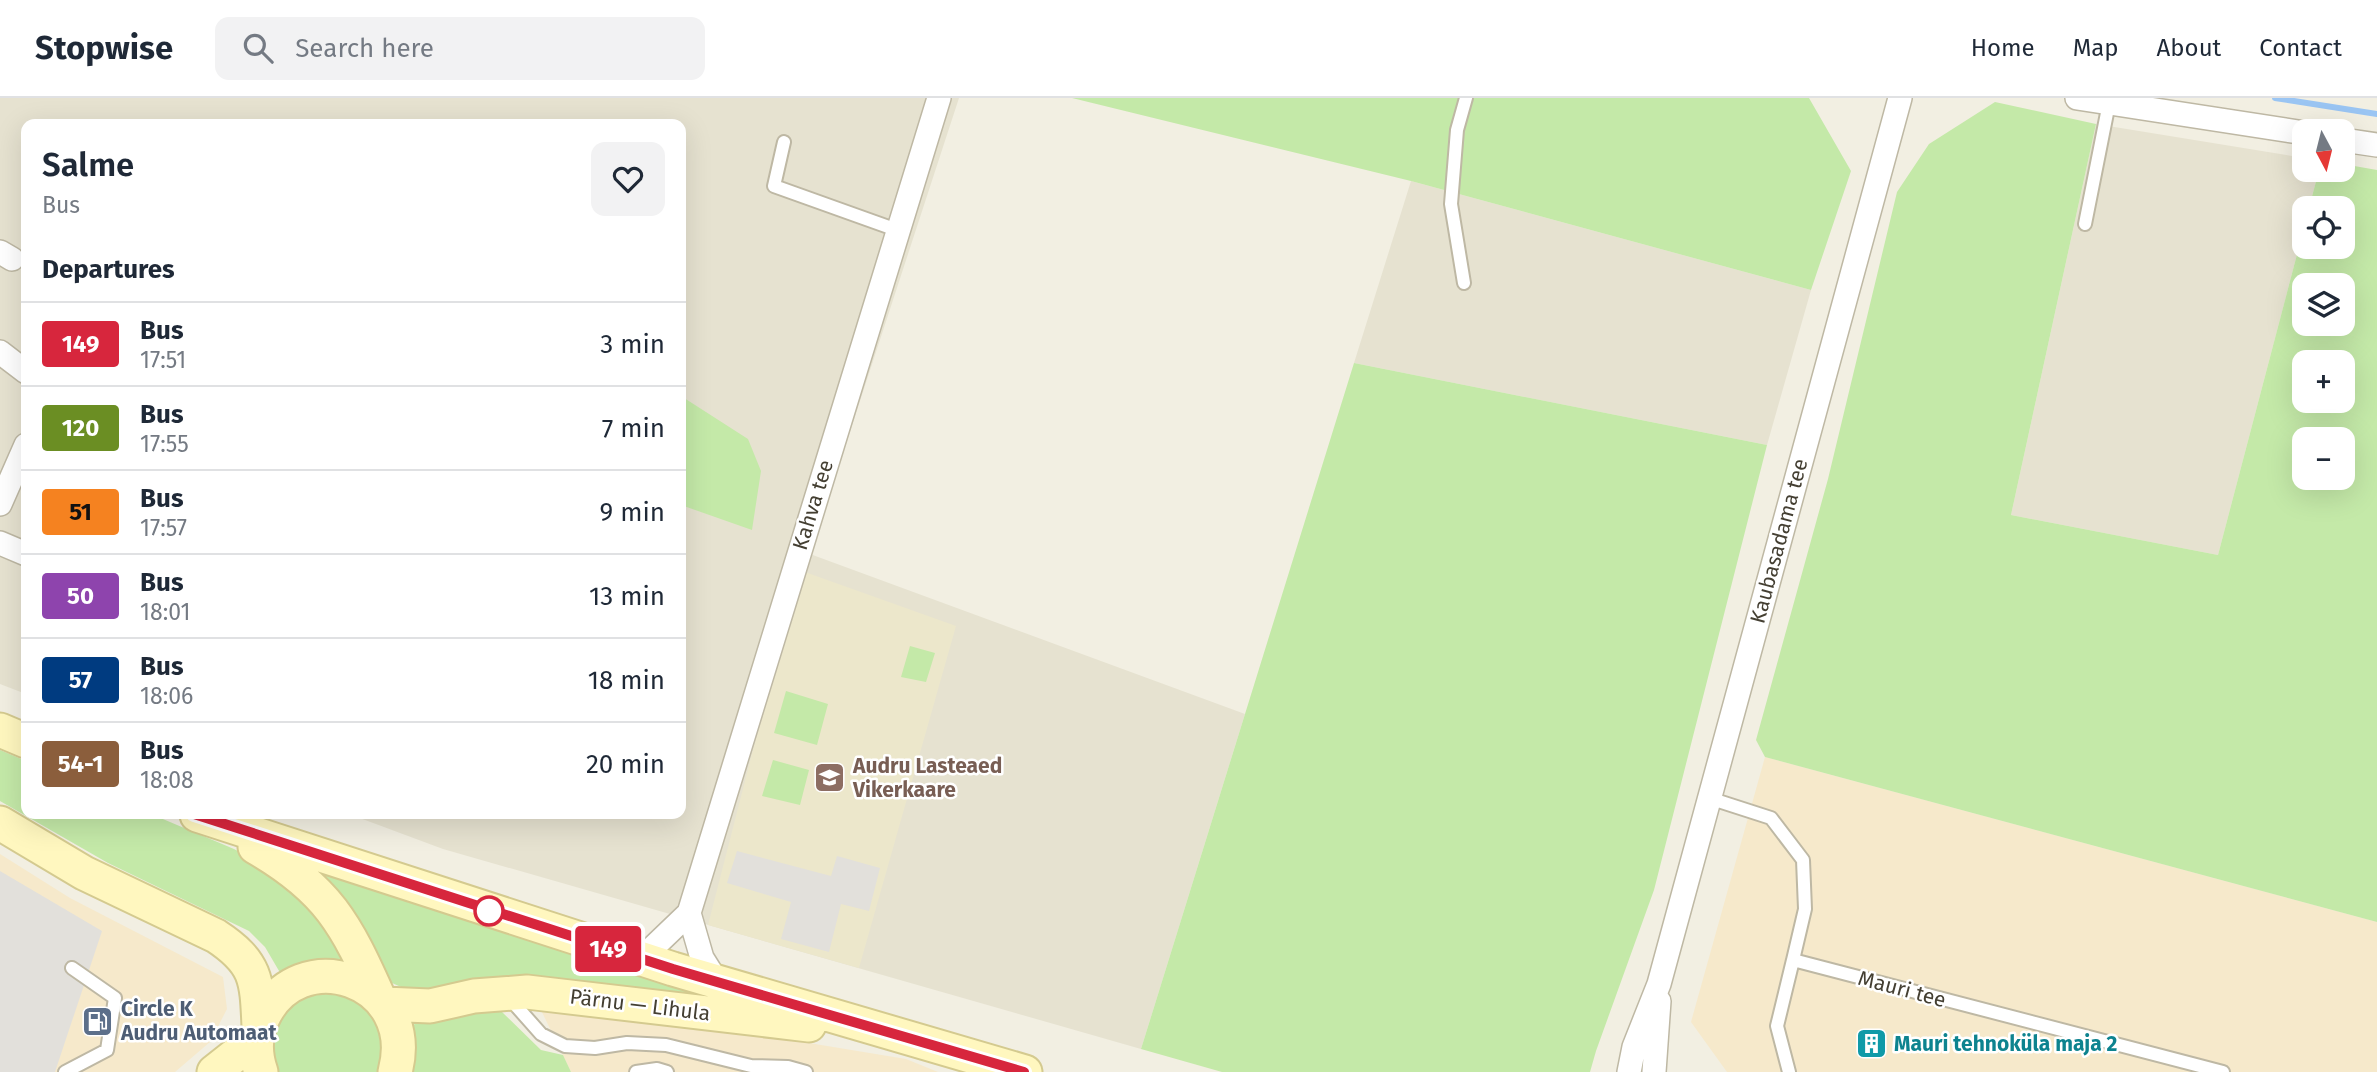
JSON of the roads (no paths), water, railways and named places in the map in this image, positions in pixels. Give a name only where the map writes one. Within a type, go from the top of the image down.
[{"type":"main road","points":[[0,730],[21,739]]},
{"type":"main road","points":[[205,819],[272,857],[319,893],[332,908],[393,1018],[400,1047],[395,1072]]},
{"type":"main road","points":[[211,819],[641,959],[1018,1070]]},
{"type":"main road","points":[[0,823],[84,873],[216,936],[232,947],[250,967],[255,979],[258,1032],[256,1052],[261,1072]]},
{"type":"main road","points":[[214,1072],[258,1032],[270,1006],[279,996],[288,988],[310,978],[335,977],[351,980],[382,1001]]},
{"type":"main road","name":"Pärnu — Lihula","points":[[382,1001],[430,1006],[505,993],[552,993],[709,1014],[895,1034]]},
{"type":"street","name":"Kahva tee","points":[[641,959],[689,913],[939,98]]},
{"type":"street","name":"Kaubasadama tee","points":[[1629,1072],[1634,1047],[1659,984],[1900,98]]},
{"type":"street","points":[[2077,98],[2292,132]]},
{"type":"street","points":[[2356,142],[2377,145]]},
{"type":"street","points":[[0,352],[21,368]]},
{"type":"street","points":[[0,505],[21,457]]},
{"type":"street","points":[[0,543],[21,552]]},
{"type":"street","points":[[689,913],[702,958],[717,982]]},
{"type":"street","name":"Kaubasadama tee","points":[[1654,1072],[1659,984]]},
{"type":"lane","points":[[1464,283],[1451,204],[1457,130],[1466,98]]},
{"type":"lane","points":[[2085,224],[2109,103]]},
{"type":"lane","points":[[784,142],[774,186],[897,230]]},
{"type":"lane","points":[[1709,798],[1771,818],[1803,860],[1805,909],[1777,1026],[1789,1072]]},
{"type":"lane","name":"Mauri tee","points":[[1793,960],[2183,1067],[2223,1072]]},
{"type":"lane","points":[[65,1072],[107,1050],[115,998],[72,968]]},
{"type":"lane","points":[[505,993],[541,1034],[565,1046],[595,1048],[627,1043],[666,1045],[760,1070],[788,1067],[806,1072]]},
{"type":"lane","points":[[636,1072],[657,1069],[667,1072]]},
{"type":"lane","points":[[979,1071],[1018,1070]]},
{"type":"waterway","points":[[2275,98],[2377,114]]},
{"type":"place","name":"Audru Lasteaed Vikerkaare","points":[[830,778]]},
{"type":"place","name":"Circle K Audru Automaat","points":[[98,1021]]},
{"type":"place","name":"Mauri tehnoküla maja 2","points":[[1871,1044]]}]
